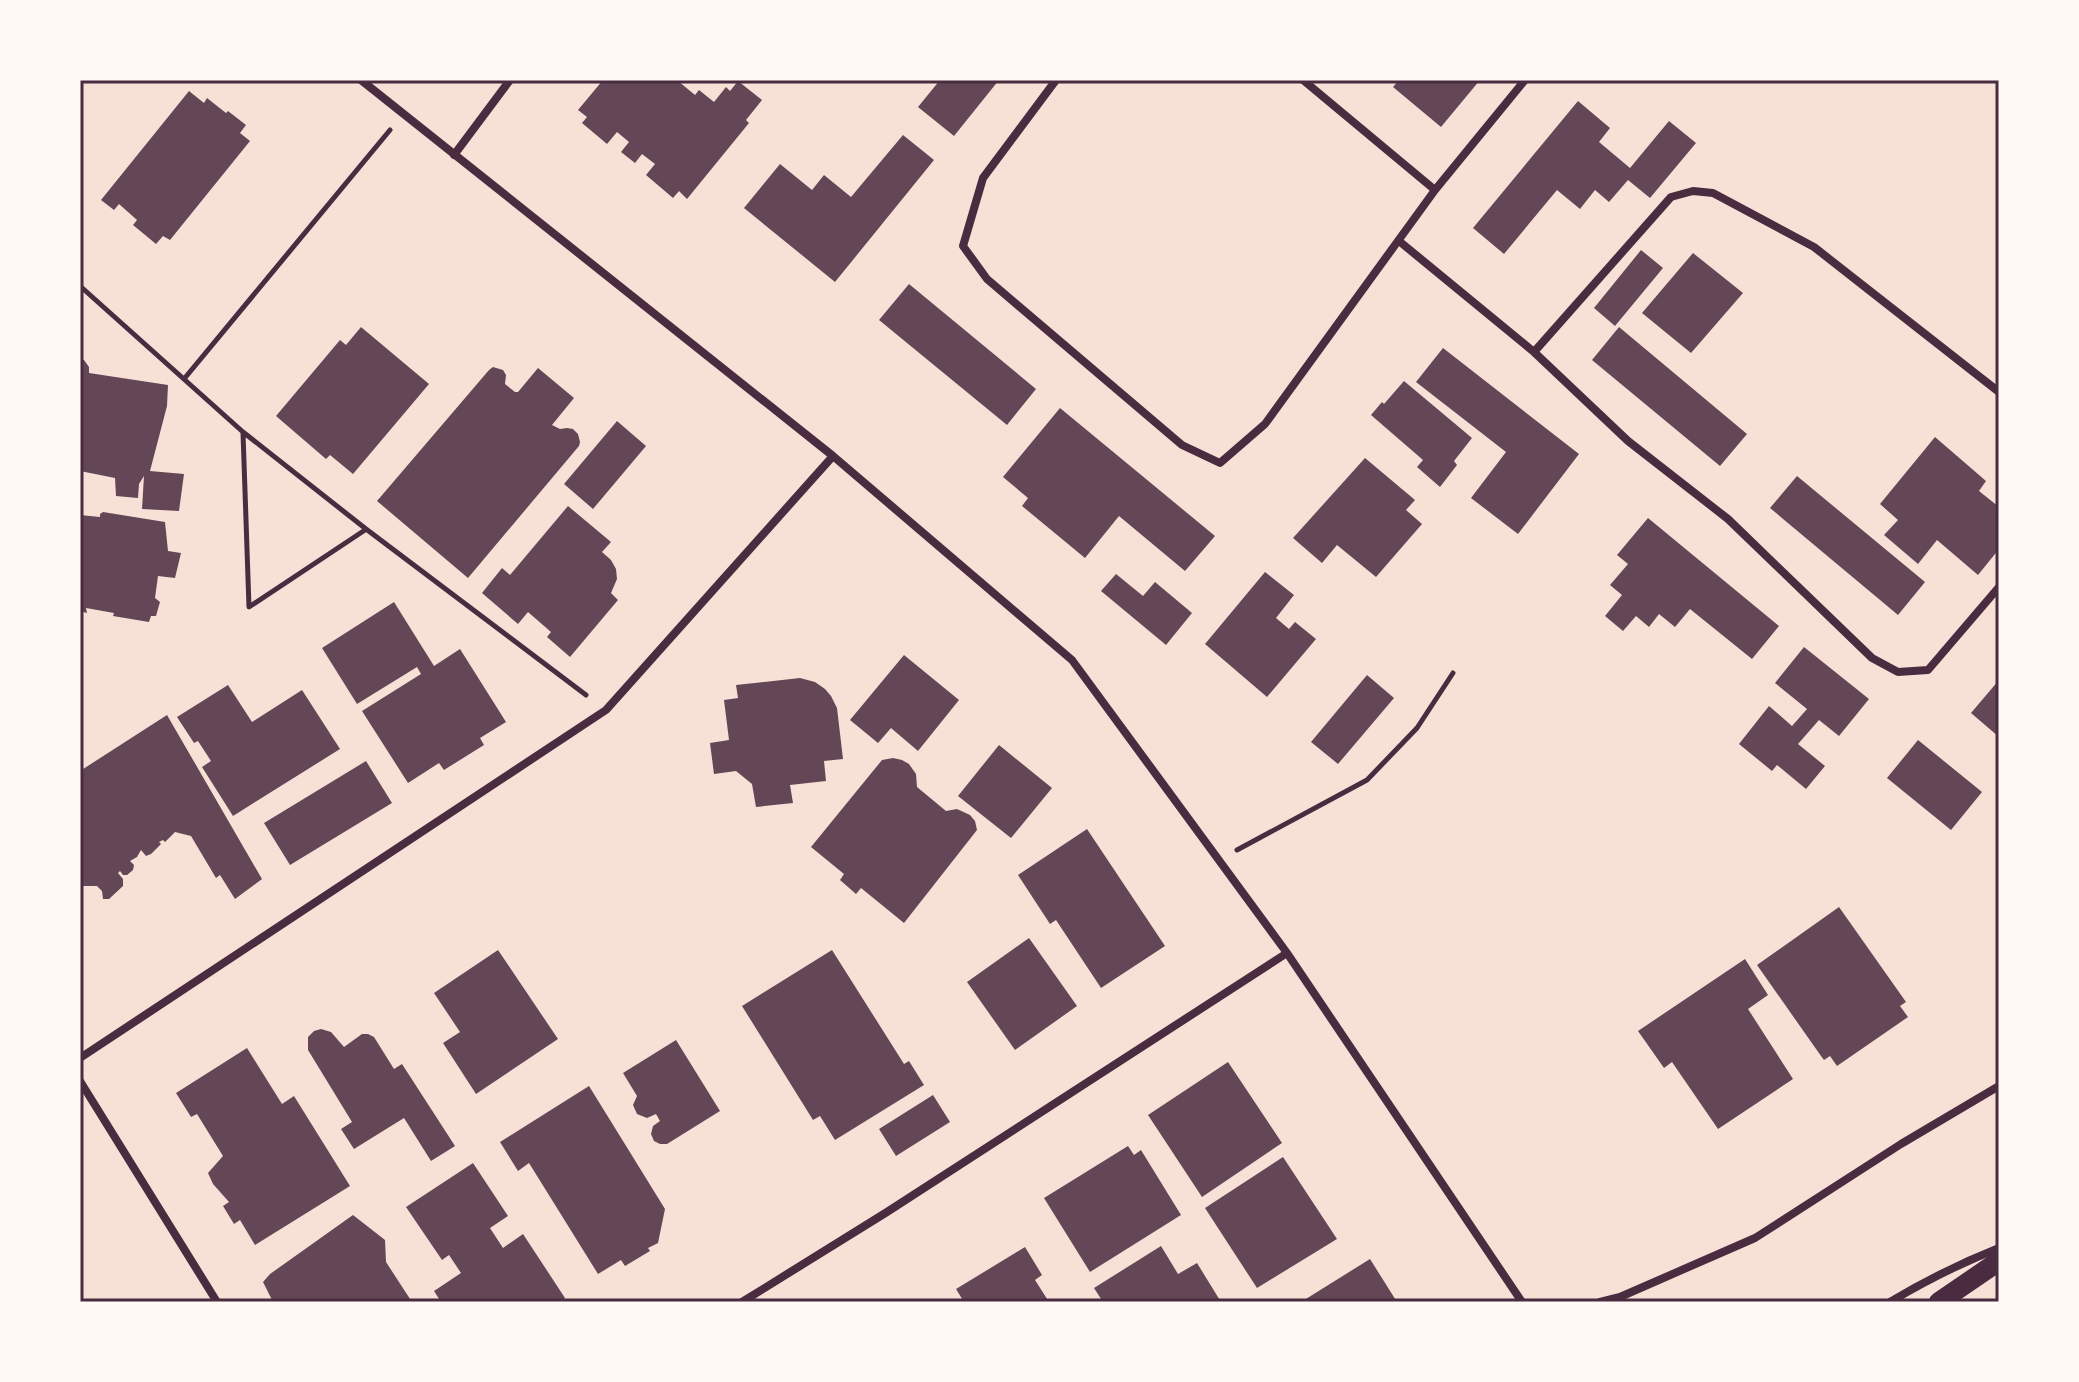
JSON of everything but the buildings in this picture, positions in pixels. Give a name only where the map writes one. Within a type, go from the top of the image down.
[{"type":"main road","points":[[1939,1302],[1999,1261]]},
{"type":"street","points":[[361,80],[833,456],[1072,660],[1287,953],[1522,1302]]},
{"type":"street","points":[[454,155],[510,80]]},
{"type":"street","points":[[1056,80],[983,178],[963,246],[987,279],[1159,426],[1182,445],[1220,463],[1265,424],[1435,190],[1525,80]]},
{"type":"street","points":[[1303,80],[1435,190]]},
{"type":"street","points":[[1534,352],[1671,197],[1693,191],[1713,193],[1814,247],[1999,392]]},
{"type":"street","points":[[1399,241],[1534,352],[1628,441],[1728,519],[1872,658],[1898,672],[1928,670],[1999,587]]},
{"type":"street","points":[[80,1058],[606,710],[833,456]]},
{"type":"street","points":[[742,1302],[887,1212],[1287,953]]},
{"type":"street","points":[[80,1081],[217,1302]]},
{"type":"street","points":[[1600,1302],[1620,1297],[1755,1238],[1901,1144],[1999,1086]]},
{"type":"street","points":[[1890,1302],[1946,1270],[1999,1248]]},
{"type":"path","points":[[184,379],[403,114]]},
{"type":"path","points":[[80,286],[243,432],[606,710]]},
{"type":"path","points":[[243,432],[249,607],[366,529]]},
{"type":"path","points":[[1218,859],[1367,780],[1417,728],[1453,673]]}]
